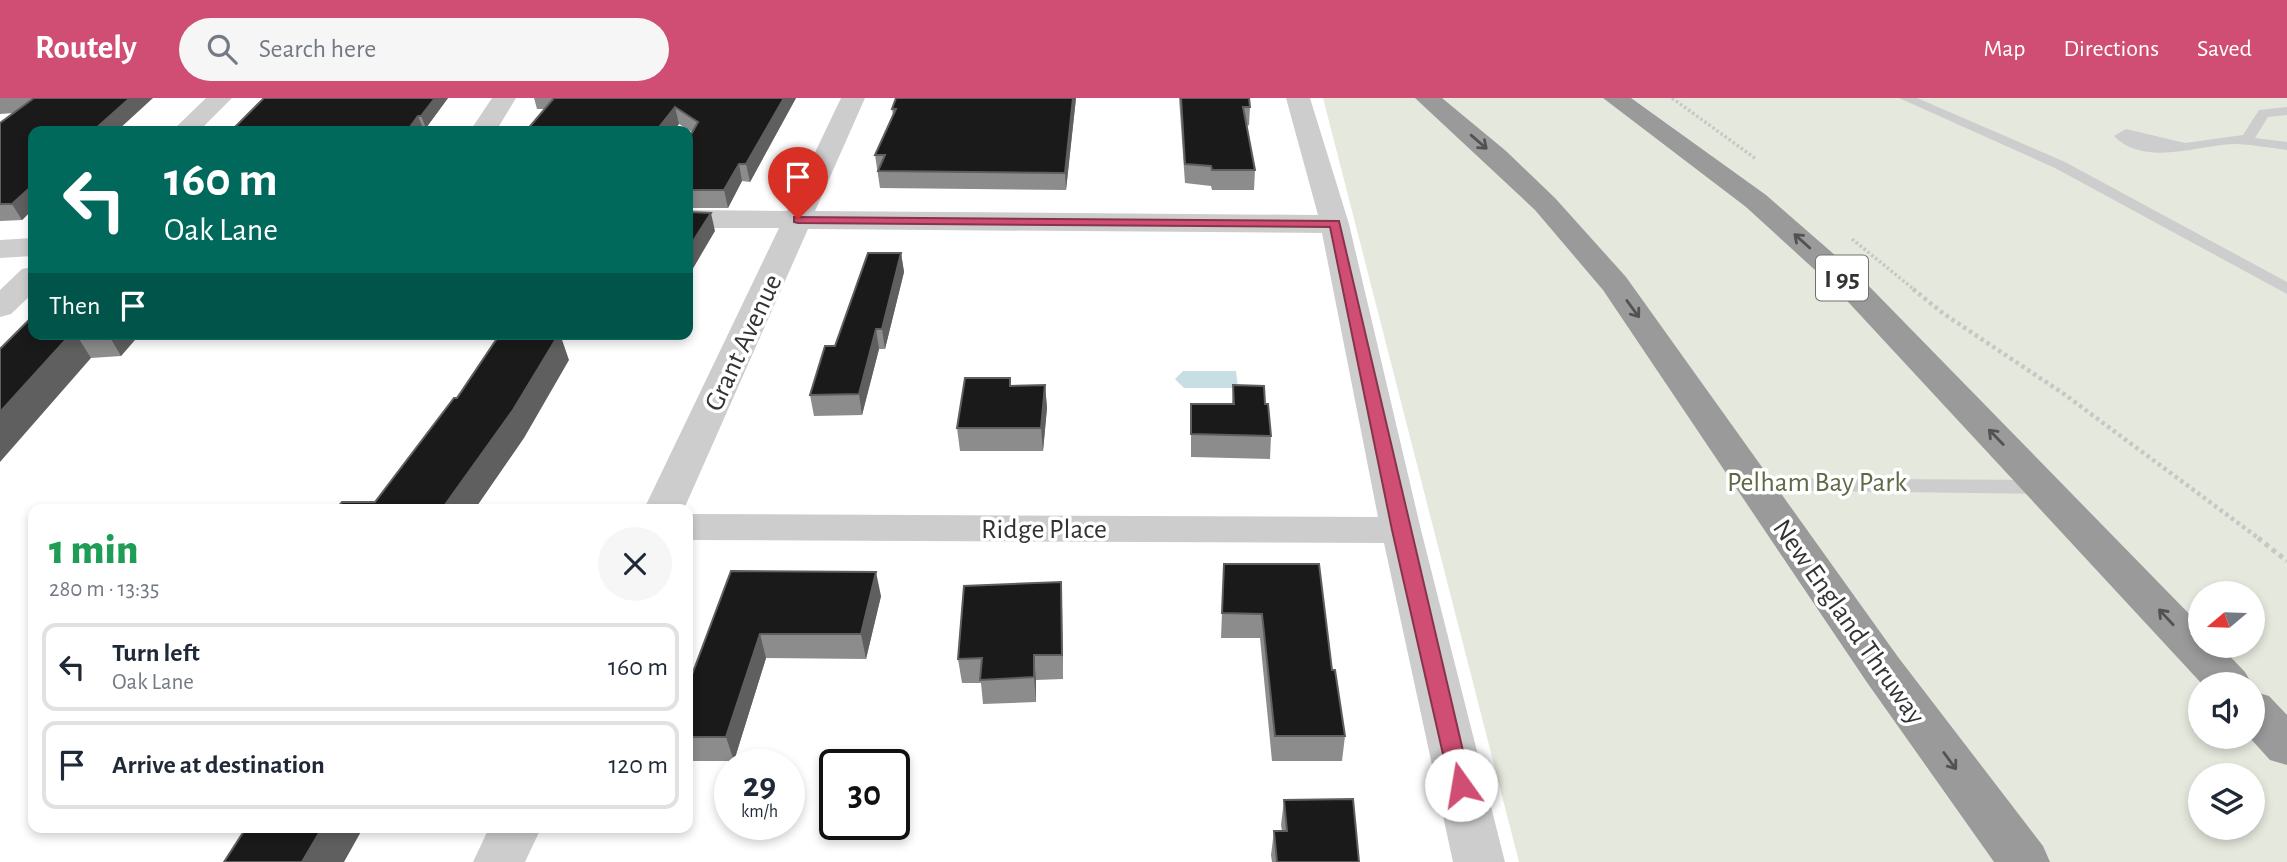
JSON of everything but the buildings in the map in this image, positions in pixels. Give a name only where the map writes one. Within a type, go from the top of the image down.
[{"type":"highway","name":"New England Thruway","points":[[1427,98],[1497,157],[1615,284],[1663,349],[1882,669],[2024,862]]},
{"type":"highway","name":"I 95","points":[[1615,98],[1756,201],[1849,284],[2218,672]]},
{"type":"highway","points":[[2265,723],[2287,746]]},
{"type":"street","points":[[190,126],[220,98]]},
{"type":"street","points":[[486,126],[504,98]]},
{"type":"street","name":"Grant Avenue","points":[[666,504],[853,98]]},
{"type":"street","points":[[1298,98],[1335,224],[1401,530],[1479,862]]},
{"type":"street","points":[[693,219],[1335,224]]},
{"type":"street","points":[[0,249],[28,247]]},
{"type":"street","points":[[0,307],[28,281]]},
{"type":"street","name":"Ridge Place","points":[[693,527],[1401,530]]},
{"type":"street","points":[[499,862],[513,833]]},
{"type":"lane","points":[[1906,98],[2060,165],[2287,289]]},
{"type":"lane","points":[[2182,146],[2248,138],[2264,113],[2287,111]]},
{"type":"lane","points":[[2236,140],[2287,146]]},
{"type":"lane","points":[[1755,485],[2043,487]]},
{"type":"path","points":[[1672,98],[1762,164]]},
{"type":"path","points":[[1848,236],[1944,314],[2064,394],[2287,561]]},
{"type":"green space","name":"Pelham Bay Park","points":[[1323,98],[2287,98],[2287,862],[1519,862]]},
{"type":"water","points":[[1183,371],[1236,371],[1238,388],[1184,388],[1175,379]]},
{"type":"route","points":[[798,219],[1335,224],[1401,530],[1461,785]]}]
